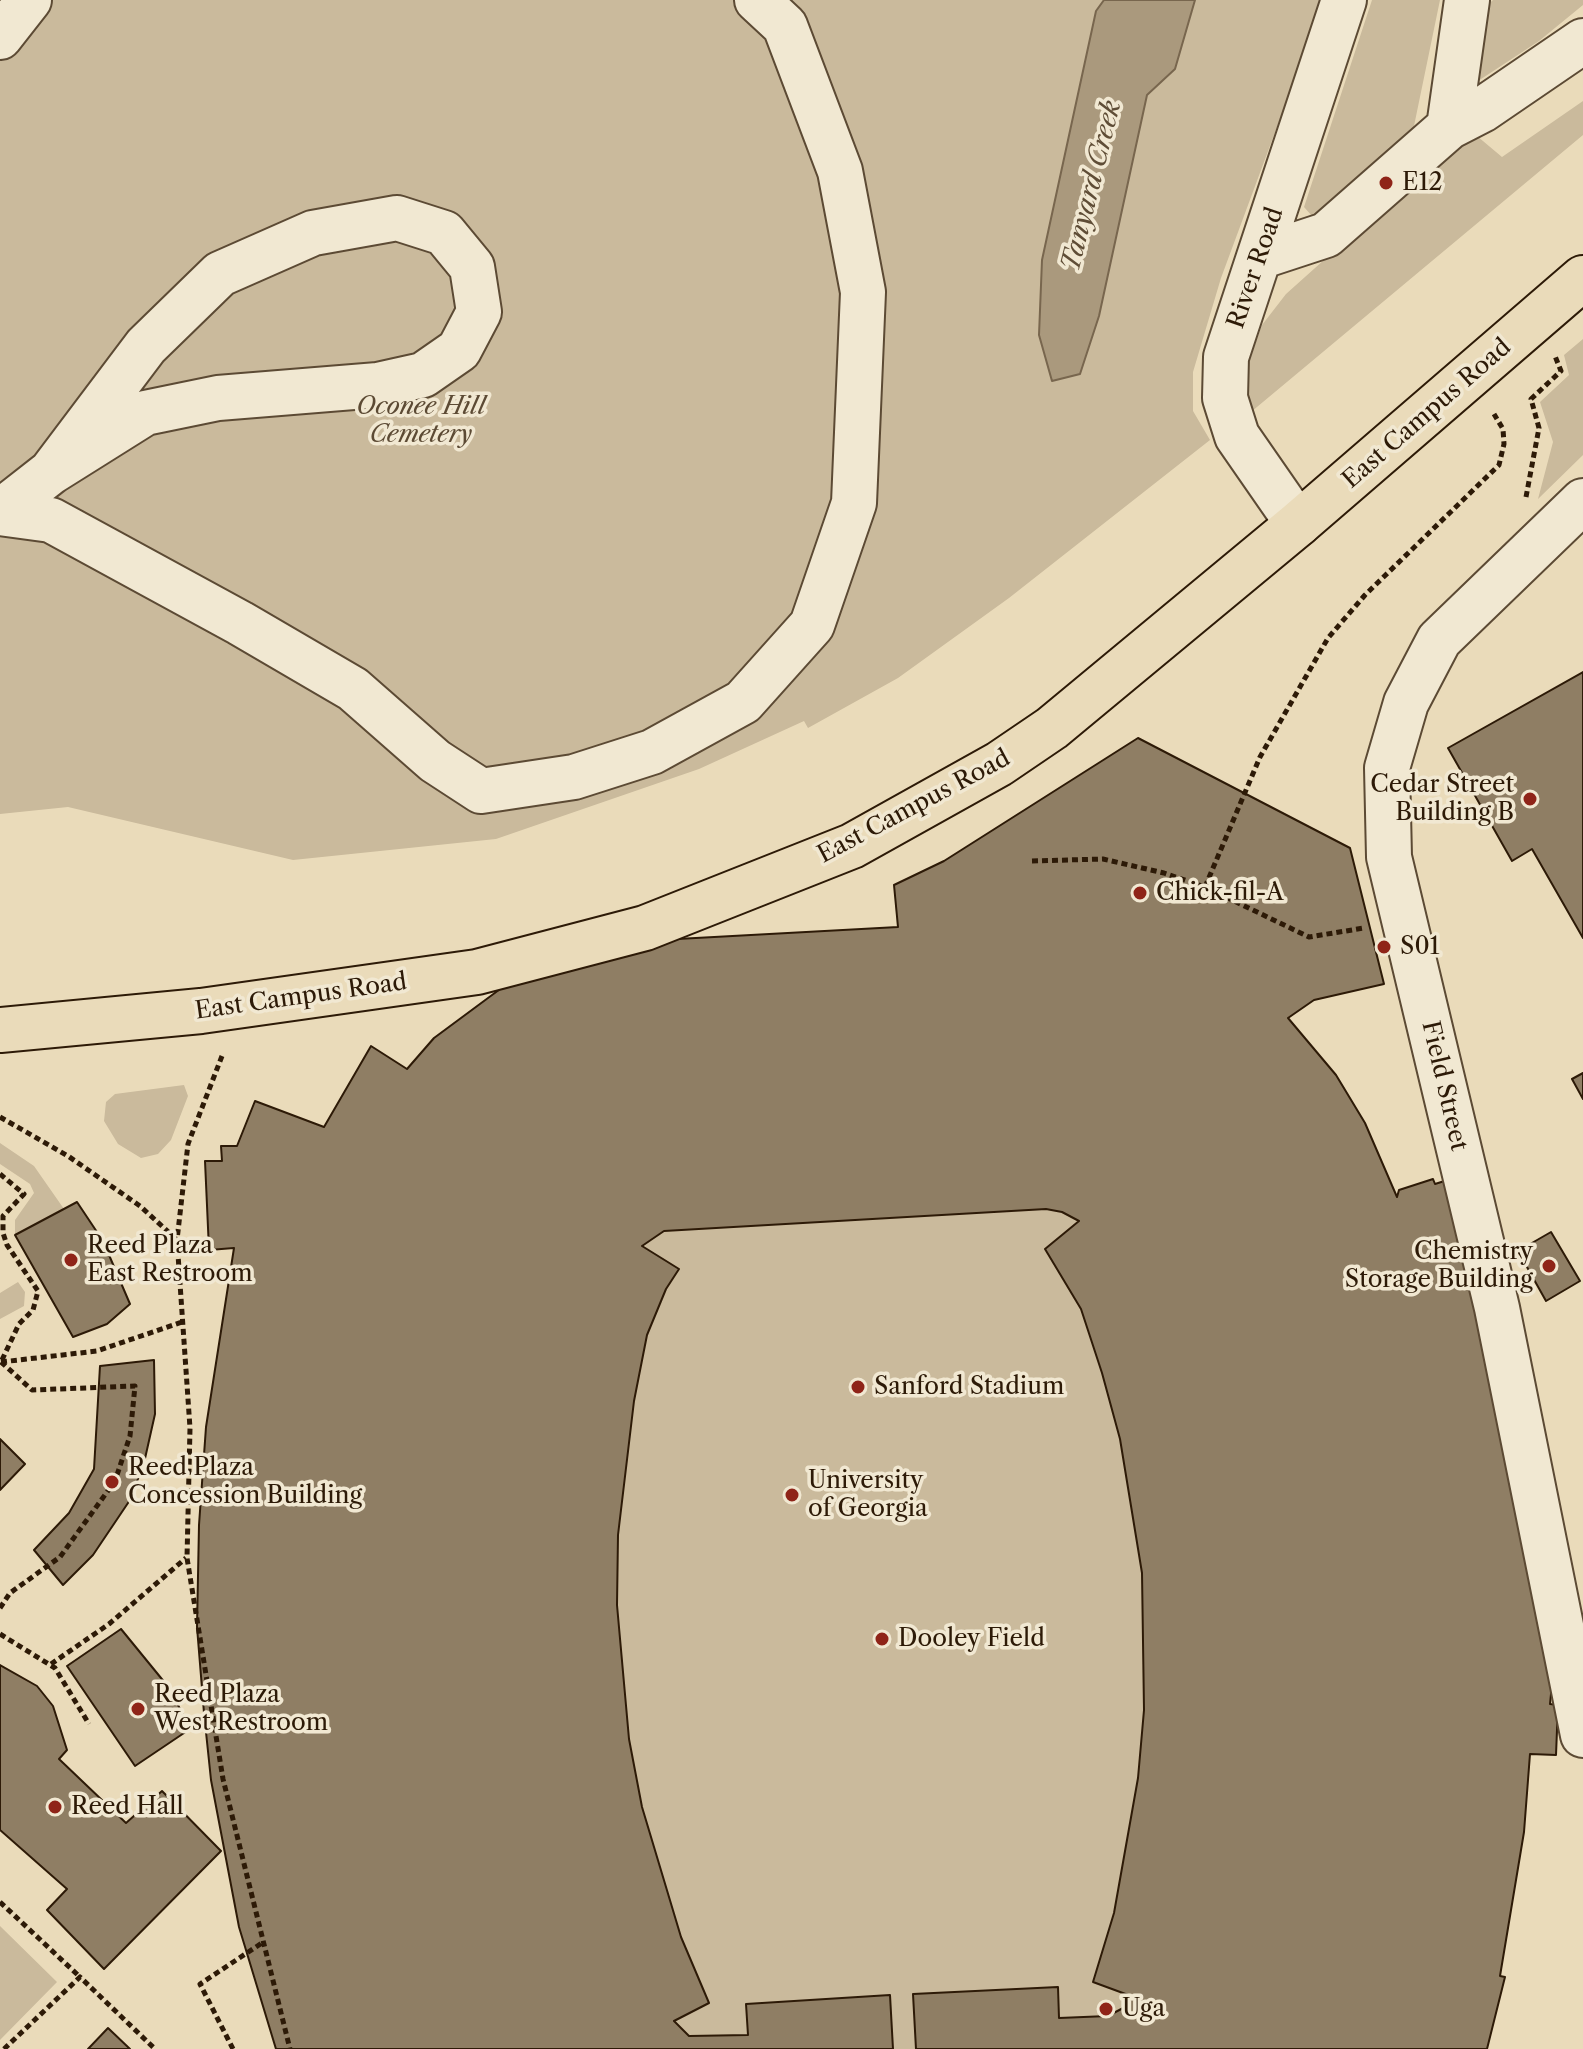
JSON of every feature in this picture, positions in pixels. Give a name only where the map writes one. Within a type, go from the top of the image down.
[{"type":"main road","name":"East Campus Road","points":[[0,1030],[201,1011],[477,972],[645,928],[715,903],[852,846],[999,764],[1063,719],[1298,524],[1583,278]]},
{"type":"street","points":[[0,37],[29,0]]},
{"type":"street","points":[[0,512],[51,520],[240,623],[353,689],[435,761],[481,791],[574,777],[652,752],[743,702],[812,625],[854,503],[863,292],[840,171],[785,26],[757,0]]},
{"type":"street","name":"River Road","points":[[1298,524],[1237,436],[1225,398],[1226,357],[1344,0]]},
{"type":"street","points":[[1449,127],[1467,0]]},
{"type":"street","points":[[1259,257],[1326,235],[1449,127],[1482,110],[1583,41]]},
{"type":"street","points":[[0,512],[51,472],[145,413],[218,398],[378,385],[423,375],[459,350],[479,312],[472,267],[444,233],[397,218],[313,233],[220,274],[146,346],[51,472]]},
{"type":"street","name":"Field Street","points":[[1583,501],[1439,640],[1406,703],[1387,768],[1389,857],[1497,1308],[1583,1735]]},
{"type":"path","points":[[1526,498],[1539,428],[1531,399],[1561,371],[1554,356]]},
{"type":"path","points":[[1205,887],[1260,757],[1328,638],[1365,595],[1499,465],[1504,444],[1503,429],[1494,414]]},
{"type":"path","points":[[1032,861],[1103,859],[1205,887],[1309,937],[1351,930]]},
{"type":"path","points":[[222,1056],[188,1144],[177,1240],[190,1428],[187,1558],[223,1779],[290,2049]]},
{"type":"path","points":[[0,1117],[68,1156],[140,1206],[177,1240]]},
{"type":"path","points":[[0,1174],[24,1194],[3,1216],[3,1233],[7,1245],[38,1291],[33,1310],[19,1324],[1,1362]]},
{"type":"path","points":[[1,1362],[97,1351],[182,1322]]},
{"type":"path","points":[[0,1608],[10,1593],[60,1557],[115,1481],[130,1436],[135,1386],[32,1390],[1,1362]]},
{"type":"path","points":[[51,1664],[109,1624],[187,1558]]},
{"type":"path","points":[[0,1634],[51,1664],[89,1724]]},
{"type":"path","points":[[0,1902],[155,2049]]},
{"type":"path","points":[[233,2049],[200,1984],[262,1943]]},
{"type":"path","points":[[4,2049],[80,1977]]},
{"type":"green space","name":"Oconee Hill Cemetery","points":[[0,0],[1324,0],[1221,278],[1193,372],[1193,411],[1210,440],[1009,598],[898,678],[808,728],[804,721],[699,769],[496,839],[293,860],[68,807],[0,814]]},
{"type":"green space","points":[[1372,0],[1440,0],[1414,126],[1406,141],[1326,214],[1312,216],[1304,207]]},
{"type":"green space","points":[[1493,0],[1583,0],[1583,5],[1539,41],[1475,83],[1482,10]]},
{"type":"green space","points":[[1583,101],[1583,135],[1245,417],[1246,369],[1262,325],[1286,294],[1459,139],[1477,136],[1502,157]]},
{"type":"green space","points":[[1583,339],[1583,455],[1538,499],[1553,442],[1540,402],[1569,375],[1564,355]]},
{"type":"green space","name":"Sanford Stadium","points":[[1138,738],[1350,848],[1384,984],[1314,1000],[1288,1018],[1336,1075],[1365,1123],[1397,1196],[1399,1190],[1433,1179],[1436,1184],[1454,1178],[1552,1684],[1550,1704],[1558,1705],[1556,1755],[1530,1755],[1524,1832],[1487,2049],[276,2049],[239,1927],[211,1780],[197,1627],[199,1525],[206,1427],[234,1248],[209,1250],[205,1161],[222,1161],[221,1146],[237,1146],[324,1127],[371,1046],[407,1069],[434,1038],[515,978],[659,940],[897,927],[894,885],[944,861]]},
{"type":"green space","points":[[184,1085],[188,1096],[171,1140],[158,1154],[141,1158],[118,1144],[104,1121],[106,1102],[115,1094]]},
{"type":"green space","points":[[0,1143],[34,1166],[64,1209],[15,1235],[15,1220],[34,1193],[30,1184],[0,1164]]},
{"type":"green space","points":[[18,1282],[25,1292],[24,1306],[0,1319],[0,1293]]},
{"type":"green space","points":[[0,1926],[57,1982],[0,2040]]},
{"type":"water","name":"Tanyard Creek","points":[[1104,0],[1195,0],[1175,69],[1147,95],[1099,316],[1080,374],[1052,381],[1039,335],[1042,260],[1096,11]]},
{"type":"building","name":"Cedar Street Building B","points":[[1583,672],[1583,938],[1532,849],[1512,861],[1448,748]]},
{"type":"building","name":"Sanford Stadium","points":[[1138,738],[1350,848],[1384,984],[1314,1000],[1288,1018],[1336,1075],[1365,1123],[1397,1197],[1399,1190],[1433,1179],[1435,1184],[1454,1178],[1552,1684],[1550,1704],[1558,1705],[1556,1755],[1530,1754],[1524,1832],[1500,1976],[1505,1977],[1487,2049],[916,2049],[913,1994],[1058,1987],[1059,2018],[1108,2016],[1125,2007],[1131,1996],[1093,1982],[1114,1913],[1138,1778],[1144,1710],[1142,1573],[1120,1439],[1102,1373],[1081,1309],[1045,1249],[1079,1221],[1062,1212],[1046,1209],[664,1231],[642,1246],[679,1269],[666,1289],[647,1335],[634,1401],[618,1535],[617,1605],[629,1739],[642,1807],[681,1937],[709,2003],[674,2021],[689,2036],[748,2035],[746,2004],[890,1995],[893,2049],[276,2049],[239,1927],[211,1780],[197,1627],[199,1525],[206,1427],[234,1248],[209,1250],[205,1161],[222,1161],[221,1146],[237,1146],[255,1101],[324,1127],[371,1046],[407,1069],[434,1038],[515,978],[659,940],[898,927],[894,885],[944,861]]},
{"type":"building","points":[[1583,1073],[1583,1099],[1572,1079]]},
{"type":"building","name":"Reed Plaza East Restroom","points":[[77,1202],[103,1241],[130,1304],[107,1324],[73,1337],[15,1235]]},
{"type":"building","name":"Chemistry Storage Building","points":[[1551,1232],[1580,1281],[1546,1301],[1518,1251]]},
{"type":"building","name":"Reed Plaza Concession Building","points":[[154,1360],[155,1414],[144,1463],[130,1500],[93,1555],[63,1585],[34,1550],[69,1513],[94,1469],[100,1366]]},
{"type":"building","points":[[0,1439],[25,1464],[0,1490]]},
{"type":"building","name":"Reed Plaza West Restroom","points":[[121,1629],[170,1689],[190,1729],[135,1766],[67,1666]]},
{"type":"building","name":"Reed Hall","points":[[0,1665],[37,1686],[53,1706],[67,1750],[59,1759],[126,1823],[162,1791],[221,1851],[104,1969],[47,1910],[67,1889],[0,1830]]},
{"type":"building","points":[[108,2028],[130,2049],[88,2049]]},
{"type":"place","name":"E12","points":[[1386,183]]},
{"type":"place","name":"Cedar Street Building B","points":[[1530,799]]},
{"type":"place","name":"Chick-fil-A","points":[[1140,893]]},
{"type":"place","name":"S01","points":[[1384,947]]},
{"type":"place","name":"Reed Plaza East Restroom","points":[[71,1260]]},
{"type":"place","name":"Chemistry Storage Building","points":[[1549,1266]]},
{"type":"place","name":"Sanford Stadium","points":[[858,1387]]},
{"type":"place","name":"Reed Plaza Concession Building","points":[[112,1482]]},
{"type":"place","name":"University of Georgia","points":[[792,1495]]},
{"type":"place","name":"Dooley Field","points":[[882,1639]]},
{"type":"place","name":"Reed Plaza West Restroom","points":[[138,1709]]},
{"type":"place","name":"Reed Hall","points":[[55,1807]]},
{"type":"place","name":"Uga","points":[[1106,2009]]}]
